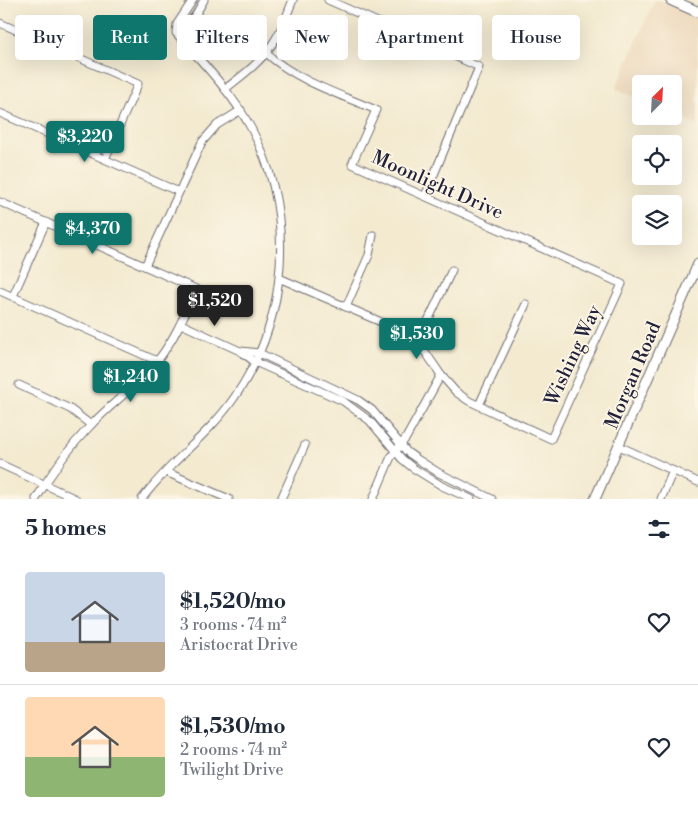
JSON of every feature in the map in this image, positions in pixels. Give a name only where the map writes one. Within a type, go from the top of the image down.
[{"type":"main road","points":[[671,0],[698,12]]},
{"type":"street","points":[[183,15],[193,0]]},
{"type":"street","points":[[195,15],[204,0]]},
{"type":"street","points":[[267,52],[277,38],[293,0]]},
{"type":"street","points":[[328,0],[479,67],[425,196]]},
{"type":"street","points":[[0,23],[138,84],[104,159]]},
{"type":"street","name":"Moonlight Drive","points":[[267,54],[280,66],[295,75],[376,110],[352,164],[622,284]]},
{"type":"street","points":[[142,499],[166,472],[209,430],[247,378],[260,353],[272,316],[278,278],[281,232],[274,188],[260,147],[240,110],[200,60]]},
{"type":"street","points":[[225,89],[259,60]]},
{"type":"street","points":[[145,266],[198,151],[207,136],[217,125],[240,110]]},
{"type":"street","points":[[0,113],[179,192]]},
{"type":"street","points":[[0,202],[196,290],[173,338],[157,361],[91,424],[69,450],[36,499]]},
{"type":"street","points":[[13,296],[46,222]]},
{"type":"street","points":[[346,307],[369,255],[373,235]]},
{"type":"street","name":"Morgan Road","points":[[595,499],[698,264]]},
{"type":"street","points":[[417,344],[452,270]]},
{"type":"street","points":[[278,278],[395,328],[426,353],[441,375],[456,392],[479,405],[526,304]]},
{"type":"street","name":"Wishing Way","points":[[479,405],[551,439],[622,284]]},
{"type":"street","points":[[0,290],[157,361]]},
{"type":"street","points":[[180,324],[240,351],[255,362],[343,401],[370,421],[402,459],[456,496],[472,499]]},
{"type":"street","points":[[240,351],[260,353],[358,400],[372,410],[407,452],[428,467],[492,499]]},
{"type":"street","points":[[373,499],[391,457],[402,444],[441,375]]},
{"type":"street","points":[[19,386],[70,409],[91,424]]},
{"type":"street","points":[[281,499],[305,445]]},
{"type":"street","points":[[619,446],[698,482]]},
{"type":"street","points":[[0,464],[76,499]]},
{"type":"street","points":[[661,499],[674,471]]},
{"type":"street","points":[[166,472],[229,499]]},
{"type":"street","points":[[456,496],[462,484]]},
{"type":"shaded area","points":[[655,0],[660,0],[698,17],[698,126],[682,119],[682,75],[632,75],[632,96],[616,88]]}]
